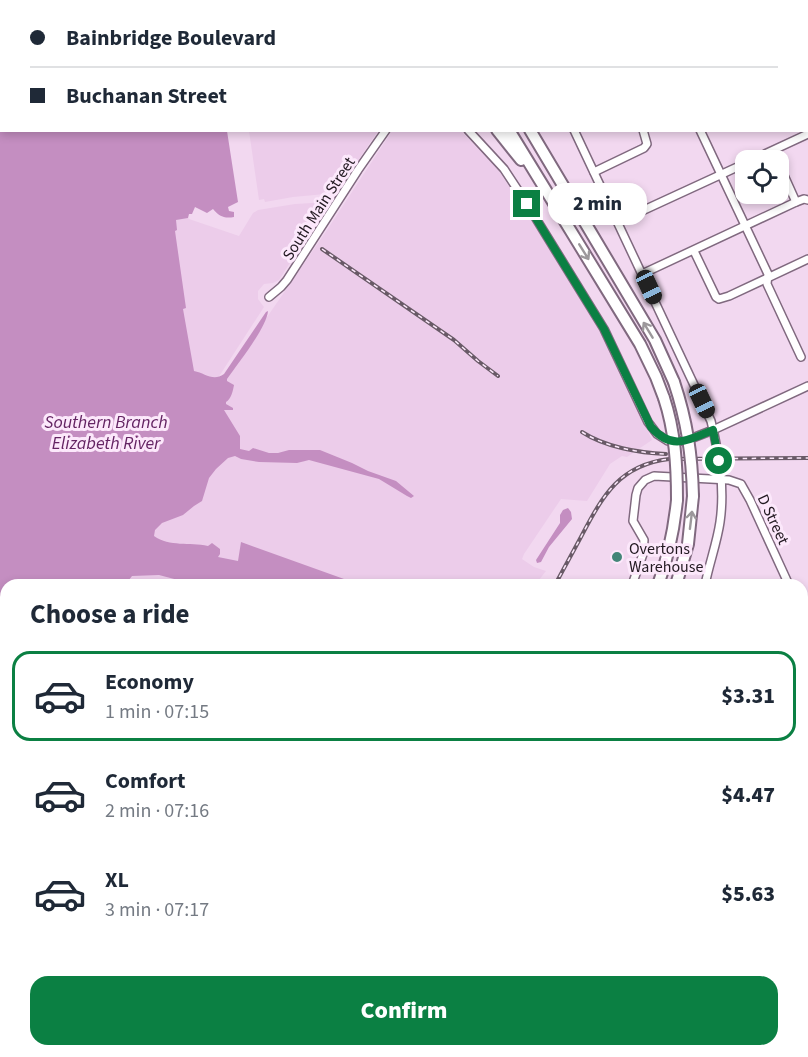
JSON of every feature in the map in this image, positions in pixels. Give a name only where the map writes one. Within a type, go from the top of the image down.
[{"type":"highway","points":[[498,132],[567,224]]},
{"type":"highway","points":[[510,132],[640,344],[664,398],[675,446],[677,500],[669,549],[660,579]]},
{"type":"highway","points":[[531,132],[655,340],[674,382],[691,449],[693,496],[688,544],[678,579]]},
{"type":"highway","points":[[537,132],[557,176]]},
{"type":"main road","points":[[623,1057],[631,1057]]},
{"type":"street","points":[[555,0],[560,0]]},
{"type":"street","name":"South Main Street","points":[[268,297],[287,280],[385,132]]},
{"type":"street","points":[[470,132],[504,169],[527,204],[604,329],[648,422],[660,436],[668,441],[685,441],[808,386]]},
{"type":"street","points":[[575,132],[711,421],[721,480],[720,520],[706,579]]},
{"type":"street","points":[[594,172],[644,148],[647,141],[644,132]]},
{"type":"street","points":[[701,132],[768,274],[767,284],[800,353],[808,345]]},
{"type":"street","points":[[773,150],[808,134]]},
{"type":"street","points":[[618,222],[735,169]]},
{"type":"street","points":[[789,186],[796,202]]},
{"type":"street","points":[[642,274],[796,202],[808,200]]},
{"type":"street","points":[[694,251],[716,297],[722,300],[808,259]]},
{"type":"street","points":[[634,579],[643,554],[644,540],[633,521],[638,488],[645,480],[654,476],[721,480]]},
{"type":"street","name":"D Street","points":[[721,480],[736,481],[743,486],[786,579]]},
{"type":"shaded area","points":[[249,132],[377,132],[336,193],[265,202],[264,199],[259,200]]},
{"type":"shaded area","points":[[391,132],[462,132],[499,171],[549,248],[613,354],[652,440],[627,457],[622,456],[610,464],[587,501],[561,499],[522,559],[546,571],[540,579],[32,579],[151,222],[188,218],[239,236],[253,213],[258,210],[295,204],[329,202],[279,280],[264,284],[258,291],[258,299],[264,307],[218,378],[223,381]]},
{"type":"water","name":"Southern Branch Elizabeth River","points":[[0,132],[227,132],[238,202],[228,207],[229,211],[234,212],[234,217],[227,218],[213,209],[207,213],[195,207],[188,218],[176,220],[177,230],[175,231],[186,308],[183,309],[194,371],[213,377],[224,374],[268,311],[257,336],[227,379],[234,385],[232,395],[226,404],[233,410],[224,410],[240,436],[240,449],[249,451],[253,448],[269,453],[289,450],[320,450],[396,481],[414,496],[411,498],[379,479],[309,460],[297,463],[259,462],[235,456],[228,458],[209,478],[202,501],[183,515],[162,523],[155,530],[154,536],[173,543],[208,546],[212,543],[220,549],[218,557],[238,561],[241,542],[344,579],[174,579],[159,575],[132,576],[130,579],[0,579]]},
{"type":"water","points":[[568,508],[572,519],[549,547],[541,562],[537,563],[536,560],[560,523],[560,515]]},
{"type":"railway","points":[[322,249],[454,340],[498,376]]},
{"type":"railway","points":[[582,432],[601,442],[622,448],[666,454]]},
{"type":"railway","points":[[558,579],[606,495],[625,475],[638,468],[652,462],[669,459],[808,458]]},
{"type":"place","name":"Overtons Warehouse","points":[[617,557]]},
{"type":"route","points":[[527,204],[604,329],[651,427],[668,441],[685,441],[713,430],[719,461]]}]
